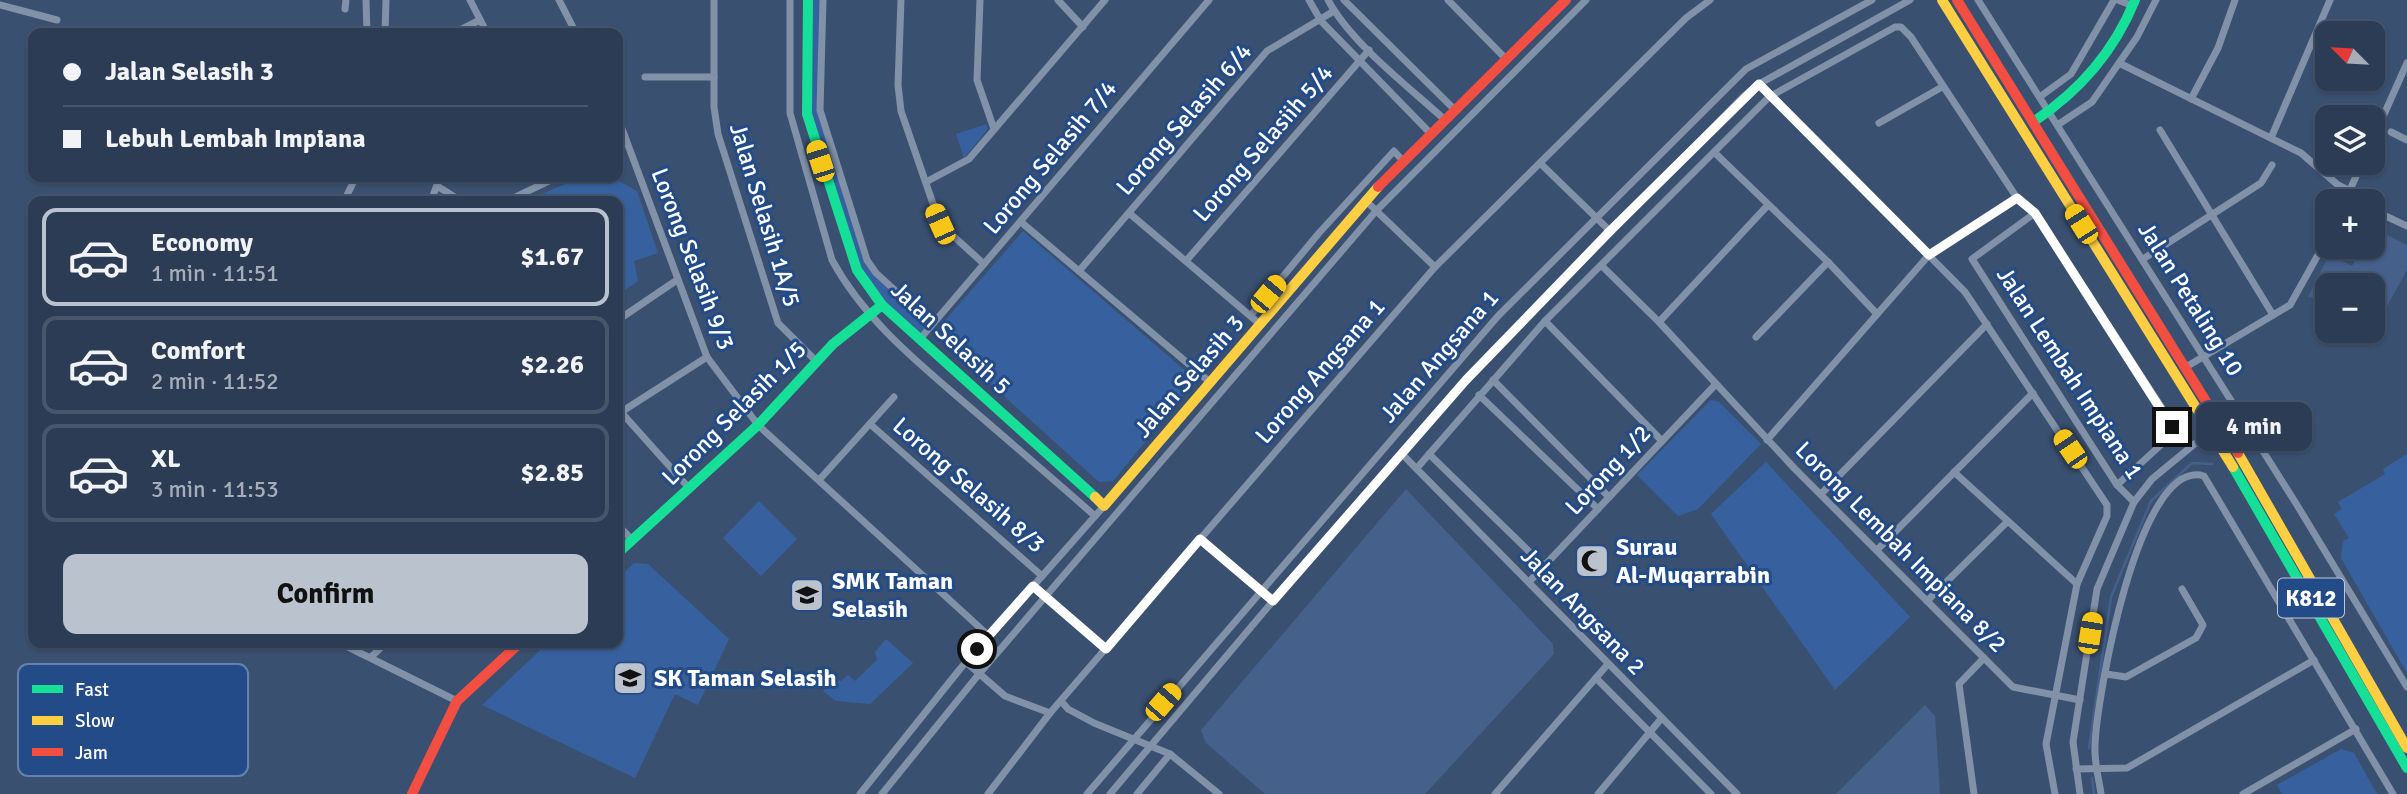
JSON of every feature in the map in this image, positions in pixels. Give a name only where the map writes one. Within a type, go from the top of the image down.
[{"type":"street","points":[[345,0],[345,9]]},
{"type":"street","points":[[366,0],[367,28]]},
{"type":"street","points":[[385,28],[386,0]]},
{"type":"street","points":[[470,0],[484,28]]},
{"type":"street","points":[[559,0],[573,28]]},
{"type":"street","name":"Jalan Selasih 1A/5","points":[[714,0],[714,107],[718,134],[778,323],[817,362]]},
{"type":"street","name":"Jalan Selasih 5","points":[[790,0],[789,84],[793,123],[832,260],[869,313],[911,356],[1095,516]]},
{"type":"street","name":"Jalan Selasih 5","points":[[808,0],[807,114],[857,270],[882,305],[1104,506]]},
{"type":"street","points":[[823,0],[820,110],[867,260],[876,273],[932,324]]},
{"type":"street","points":[[901,0],[898,97],[940,224],[984,264]]},
{"type":"street","points":[[980,0],[977,80],[994,129]]},
{"type":"street","points":[[1058,0],[1083,26]]},
{"type":"street","points":[[926,181],[960,166],[1105,0]]},
{"type":"street","name":"Lorong Selasih 7/4","points":[[920,339],[1209,0]]},
{"type":"street","points":[[1309,0],[1321,21],[1431,134]]},
{"type":"street","points":[[1328,0],[1334,11],[1369,50],[1445,120]]},
{"type":"street","points":[[1344,0],[1455,110]]},
{"type":"street","points":[[1448,0],[1506,59]]},
{"type":"street","name":"Jalan Selasih 3","points":[[882,794],[979,674],[1376,211],[1586,0]]},
{"type":"street","name":"Lorong Angsana 1","points":[[988,794],[1061,701],[1435,267],[1542,165],[1686,18],[1710,0]]},
{"type":"street","name":"Jalan Angsana 1","points":[[1087,794],[1498,316],[1746,69],[1872,0]]},
{"type":"street","points":[[1110,794],[1273,601],[1466,380],[1610,231],[1759,84],[1897,3],[1910,0]]},
{"type":"street","name":"K812","points":[[1942,0],[2271,528],[2407,768]]},
{"type":"street","name":"K812","points":[[1957,0],[2258,485],[2407,748]]},
{"type":"street","name":"Jalan Petaling 10","points":[[1978,0],[2204,356],[2407,687]]},
{"type":"street","points":[[2033,122],[2074,93],[2101,61],[2134,3],[2116,0],[2071,74],[2041,96]]},
{"type":"street","points":[[2059,124],[2092,102],[2137,37],[2156,0]]},
{"type":"street","points":[[2191,99],[2218,48],[2235,0]]},
{"type":"street","points":[[2271,138],[2330,0]]},
{"type":"street","name":"Jalan Selasih 3","points":[[860,794],[966,662],[1211,383],[1366,200],[1562,1]]},
{"type":"street","points":[[0,5],[57,20]]},
{"type":"street","name":"Lorong Selasih 6/4","points":[[1079,271],[1267,51],[1334,11]]},
{"type":"street","points":[[464,28],[480,20]]},
{"type":"street","points":[[1417,468],[1545,321],[1603,267],[1769,97],[1895,27],[1906,30],[2017,198],[2035,213],[2171,422],[2164,442],[2117,485]]},
{"type":"street","name":"Lorong Selasiih 5/4","points":[[1186,261],[1369,50]]},
{"type":"street","points":[[2119,63],[2301,153],[2346,189]]},
{"type":"street","points":[[2385,112],[2407,63]]},
{"type":"street","points":[[645,77],[714,77]]},
{"type":"street","points":[[1759,84],[1965,292],[2107,505],[2107,516],[2077,584],[2058,697],[2046,744],[2055,794]]},
{"type":"street","points":[[1879,123],[1942,87]]},
{"type":"street","name":"Lorong Selasih 9/3","points":[[623,130],[707,357],[758,425],[989,636]]},
{"type":"street","points":[[2160,130],[2273,315]]},
{"type":"street","points":[[2391,132],[2407,140]]},
{"type":"street","points":[[623,144],[628,142]]},
{"type":"street","points":[[1251,315],[1319,233],[1394,151],[1404,162]]},
{"type":"street","points":[[1715,153],[1828,262],[1877,314]]},
{"type":"street","points":[[1542,165],[1610,231]]},
{"type":"street","points":[[2143,259],[2261,183],[2272,165]]},
{"type":"street","points":[[433,196],[438,182]]},
{"type":"street","points":[[521,196],[547,182]]},
{"type":"street","points":[[437,186],[453,196]]},
{"type":"street","points":[[1767,440],[1929,255],[2017,198]]},
{"type":"street","points":[[1366,200],[1435,267]]},
{"type":"street","points":[[1659,322],[1768,205]]},
{"type":"street","points":[[1129,213],[1261,325]]},
{"type":"street","name":"Jalan Lembah Impiana 1","points":[[2035,213],[1972,259],[2117,485],[2134,502]]},
{"type":"street","points":[[2385,216],[2407,226]]},
{"type":"street","points":[[1021,222],[1211,383]]},
{"type":"street","points":[[2186,367],[2290,305],[2316,259]]},
{"type":"street","points":[[1756,337],[1828,262]]},
{"type":"street","name":"Lorong Lembah Impiana 8/2","points":[[1603,267],[1659,322],[1767,440],[2013,687],[2080,700]]},
{"type":"street","points":[[623,317],[677,280]]},
{"type":"street","name":"Lorong Selasih 1/5","points":[[623,548],[758,425],[817,362],[869,313],[882,305]]},
{"type":"street","points":[[1545,321],[1662,441]]},
{"type":"street","points":[[1821,494],[1987,324]]},
{"type":"street","points":[[623,410],[707,357]]},
{"type":"street","points":[[1493,380],[1609,497]]},
{"type":"street","name":"Lorong 1/2","points":[[1529,582],[1715,385]]},
{"type":"street","points":[[1877,550],[2033,393]]},
{"type":"street","points":[[1479,395],[1598,509]]},
{"type":"street","points":[[819,480],[894,397]]},
{"type":"street","points":[[623,417],[689,488]]},
{"type":"street","name":"Lorong Selasih 8/3","points":[[870,424],[1042,576]]},
{"type":"street","points":[[2080,794],[2073,742],[2097,589],[2134,502],[2152,479],[2209,432]]},
{"type":"street","name":"Jalan Angsana 2","points":[[1402,454],[1736,794]]},
{"type":"street","points":[[1429,454],[1544,566]]},
{"type":"street","points":[[1954,472],[2077,584]]},
{"type":"street","points":[[2101,794],[2095,743],[2119,603],[2152,513],[2165,496],[2188,476],[2204,476],[2393,794]]},
{"type":"street","points":[[1927,601],[2007,522]]},
{"type":"street","points":[[623,530],[632,540]]},
{"type":"street","points":[[1200,539],[1273,601]]},
{"type":"street","points":[[1033,586],[1106,649]]},
{"type":"street","points":[[2106,674],[2126,677],[2196,638],[2203,625],[2182,589]]},
{"type":"street","points":[[351,648],[457,701]]},
{"type":"street","points":[[370,657],[380,648]]},
{"type":"street","points":[[412,794],[457,701],[511,648]]},
{"type":"street","points":[[1974,794],[1959,684],[1984,659]]},
{"type":"street","points":[[2076,769],[2127,768],[2314,660]]},
{"type":"street","points":[[966,662],[1005,696],[1051,713]]},
{"type":"street","points":[[1495,794],[1608,664]]},
{"type":"street","points":[[1596,678],[1711,794]]},
{"type":"street","points":[[1061,701],[1068,709],[1131,740],[1170,754],[1219,794]]},
{"type":"street","points":[[1598,794],[1661,719]]},
{"type":"street","points":[[2243,794],[2356,729]]},
{"type":"street","points":[[1137,794],[1170,754]]},
{"type":"shaded area","points":[[808,0],[823,0],[820,110],[867,260],[932,324],[920,339],[867,285],[807,114]]},
{"type":"shaded area","points":[[987,124],[987,130],[964,158],[956,134]]},
{"type":"shaded area","points":[[570,182],[620,182],[637,191],[658,253],[634,261],[638,281],[623,292],[623,196],[537,196]]},
{"type":"shaded area","points":[[1023,231],[1196,380],[1113,481],[1099,482],[934,333]]},
{"type":"shaded area","points":[[2385,234],[2407,245],[2407,270],[2387,306],[2385,273],[2320,273],[2327,259],[2337,259],[2352,266],[2356,259],[2385,259]]},
{"type":"shaded area","points":[[2315,283],[2315,298],[2308,297]]},
{"type":"shaded area","points":[[1711,400],[1719,402],[1761,444],[1698,509],[1678,516],[1637,475]]},
{"type":"shaded area","points":[[2407,454],[2407,673],[2341,558],[2343,541],[2349,538],[2334,514],[2342,509],[2338,502],[2385,474],[2383,469]]},
{"type":"shaded area","points":[[1766,462],[1910,617],[1835,690],[1711,514]]},
{"type":"shaded area","points":[[1406,489],[1553,644],[1554,654],[1425,794],[1265,794],[1206,743],[1201,730]]},
{"type":"shaded area","points":[[759,501],[797,539],[761,576],[723,538]]},
{"type":"shaded area","points":[[634,563],[648,564],[729,639],[698,705],[675,694],[635,778],[482,705],[543,648],[623,648],[623,573]]},
{"type":"shaded area","points":[[886,639],[913,663],[870,704],[836,701],[823,691],[836,680],[841,681],[848,675],[855,681],[877,660],[875,652]]},
{"type":"shaded area","points":[[1925,705],[1935,716],[1940,794],[1836,794]]},
{"type":"shaded area","points":[[2341,749],[2354,753],[2377,794],[2282,794],[2277,785]]},
{"type":"waterway","points":[[2089,748],[2111,597],[2151,501],[2192,463],[2212,464]]},
{"type":"waterway","points":[[2092,778],[2094,794]]},
{"type":"traffic: fast","points":[[808,0],[807,114],[857,270],[882,305],[1095,497]]},
{"type":"traffic: fast","points":[[2033,122],[2066,97],[2094,69],[2117,37],[2135,0]]},
{"type":"traffic: fast","points":[[623,548],[758,425],[833,344],[882,305]]},
{"type":"traffic: fast","points":[[2233,467],[2407,768]]},
{"type":"traffic: slow","points":[[1942,0],[2233,467]]},
{"type":"traffic: slow","points":[[1095,497],[1104,506],[1378,187]]},
{"type":"traffic: slow","points":[[2238,453],[2407,748]]},
{"type":"traffic: jam","points":[[1378,187],[1566,0]]},
{"type":"traffic: jam","points":[[1957,0],[2238,453]]},
{"type":"traffic: jam","points":[[412,794],[457,701],[514,648]]},
{"type":"place","name":"Surau Al-Muqarrabin","points":[[1592,561]]},
{"type":"place","name":"SMK Taman Selasih","points":[[807,595]]},
{"type":"place","name":"SK Taman Selasih","points":[[630,678]]},
{"type":"route","points":[[977,649],[1033,586],[1106,649],[1200,539],[1273,601],[1466,380],[1610,231],[1759,84],[1929,255],[2017,198],[2035,213],[2133,361],[2172,427]]}]
